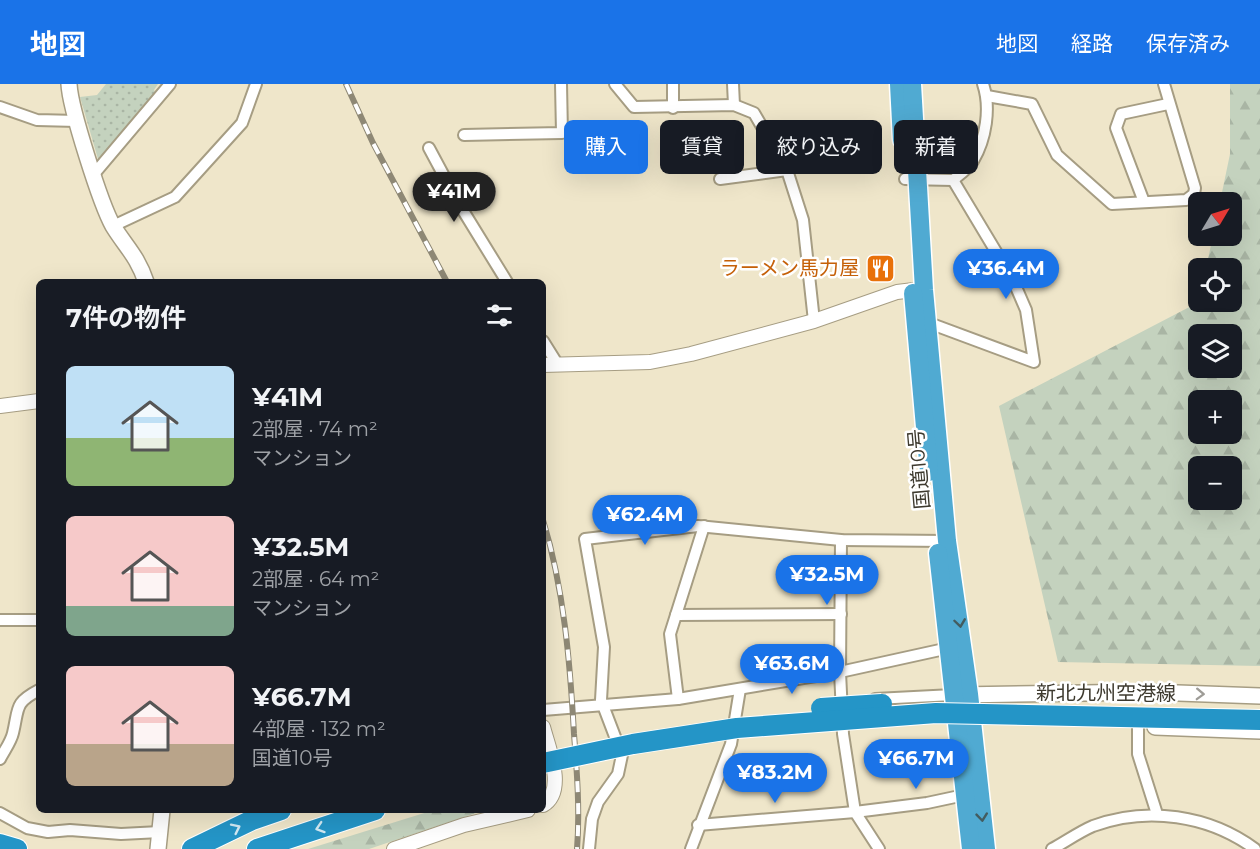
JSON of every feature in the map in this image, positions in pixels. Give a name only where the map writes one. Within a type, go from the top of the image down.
[{"type":"highway","name":"国道10号","points":[[899,84],[911,179],[942,542],[972,794],[970,849]]},
{"type":"highway","name":"国道10号","points":[[911,179],[912,84]]},
{"type":"highway","name":"国道10号","points":[[919,289],[929,323],[947,645],[961,694]]},
{"type":"highway","points":[[546,749],[737,716],[932,700],[1260,709]]},
{"type":"highway","points":[[546,762],[633,744],[737,728],[936,713],[1260,720]]},
{"type":"highway","name":"国道10号","points":[[972,794],[986,849]]},
{"type":"highway","points":[[192,849],[252,820],[272,813]]},
{"type":"highway","points":[[257,849],[366,813]]},
{"type":"highway","points":[[0,844],[17,849]]},
{"type":"main road","points":[[69,84],[77,121],[113,226],[132,249],[145,279]]},
{"type":"main road","name":"新北九州空港線","points":[[961,694],[1151,692],[1260,696]]},
{"type":"main road","name":"新北九州空港線","points":[[964,717],[1260,731]]},
{"type":"main road","points":[[158,849],[162,813]]},
{"type":"street","points":[[94,174],[170,84]]},
{"type":"street","points":[[113,226],[175,196],[242,123],[256,84]]},
{"type":"street","points":[[464,135],[562,133],[561,84]]},
{"type":"street","points":[[615,84],[634,107],[734,105],[754,113],[758,120]]},
{"type":"street","points":[[673,84],[673,108]]},
{"type":"street","points":[[733,84],[734,105]]},
{"type":"street","points":[[911,179],[953,180],[973,162],[988,114],[987,96],[983,84]]},
{"type":"street","points":[[987,96],[1032,104],[1057,155],[1112,204],[1186,200],[1194,194],[1195,188],[1168,104],[1164,84]]},
{"type":"street","points":[[1144,202],[1116,128],[1121,114],[1168,104]]},
{"type":"street","points":[[0,107],[37,120],[77,121]]},
{"type":"street","points":[[429,148],[459,204],[505,279]]},
{"type":"street","points":[[720,179],[757,174]]},
{"type":"street","points":[[788,174],[803,220],[814,321]]},
{"type":"street","points":[[929,323],[1034,362],[1026,310],[1012,280],[953,180]]},
{"type":"street","points":[[546,365],[650,362],[730,345],[919,289]]},
{"type":"street","points":[[546,346],[558,365]]},
{"type":"street","points":[[0,406],[36,401]]},
{"type":"street","points":[[589,849],[595,811],[618,774],[622,755],[603,706],[604,647],[585,539],[704,526],[841,540],[942,542]]},
{"type":"street","points":[[678,699],[670,634],[704,526]]},
{"type":"street","points":[[841,540],[840,672],[843,721],[855,812],[879,849]]},
{"type":"street","points":[[676,615],[842,614]]},
{"type":"street","points":[[0,620],[36,620]]},
{"type":"street","points":[[546,710],[678,699],[740,689],[840,672],[940,650],[947,645]]},
{"type":"street","points":[[691,849],[698,825],[731,744],[740,689]]},
{"type":"street","points":[[0,759],[13,735],[16,708],[25,697],[36,692]]},
{"type":"street","points":[[842,700],[961,694]]},
{"type":"street","points":[[843,721],[964,717]]},
{"type":"street","points":[[1138,727],[1138,754],[1157,814]]},
{"type":"street","points":[[546,740],[555,781],[554,792],[546,801]]},
{"type":"street","points":[[698,825],[855,812],[927,803],[972,794]]},
{"type":"street","points":[[0,813],[27,828],[48,832],[70,830],[122,834],[160,832]]},
{"type":"street","points":[[394,849],[464,825],[515,813]]},
{"type":"street","points":[[1052,849],[1093,826],[1157,814],[1188,818],[1238,837],[1255,849]]},
{"type":"green space","points":[[106,84],[158,84],[154,90],[157,94],[98,159],[80,97],[97,95]]},
{"type":"green space","points":[[1230,84],[1260,84],[1260,666],[1058,662],[999,406],[1188,308],[1188,312],[1242,312],[1242,258],[1208,258],[1211,246],[1242,246],[1242,192],[1222,192],[1230,154]]},
{"type":"green space","points":[[424,813],[476,813],[369,849],[308,849]]},
{"type":"railway","points":[[346,84],[373,143],[445,279]]},
{"type":"railway","points":[[546,531],[561,599],[568,653],[578,792],[577,849]]},
{"type":"place","name":"ラーメン馬力屋","points":[[880,268]]}]
